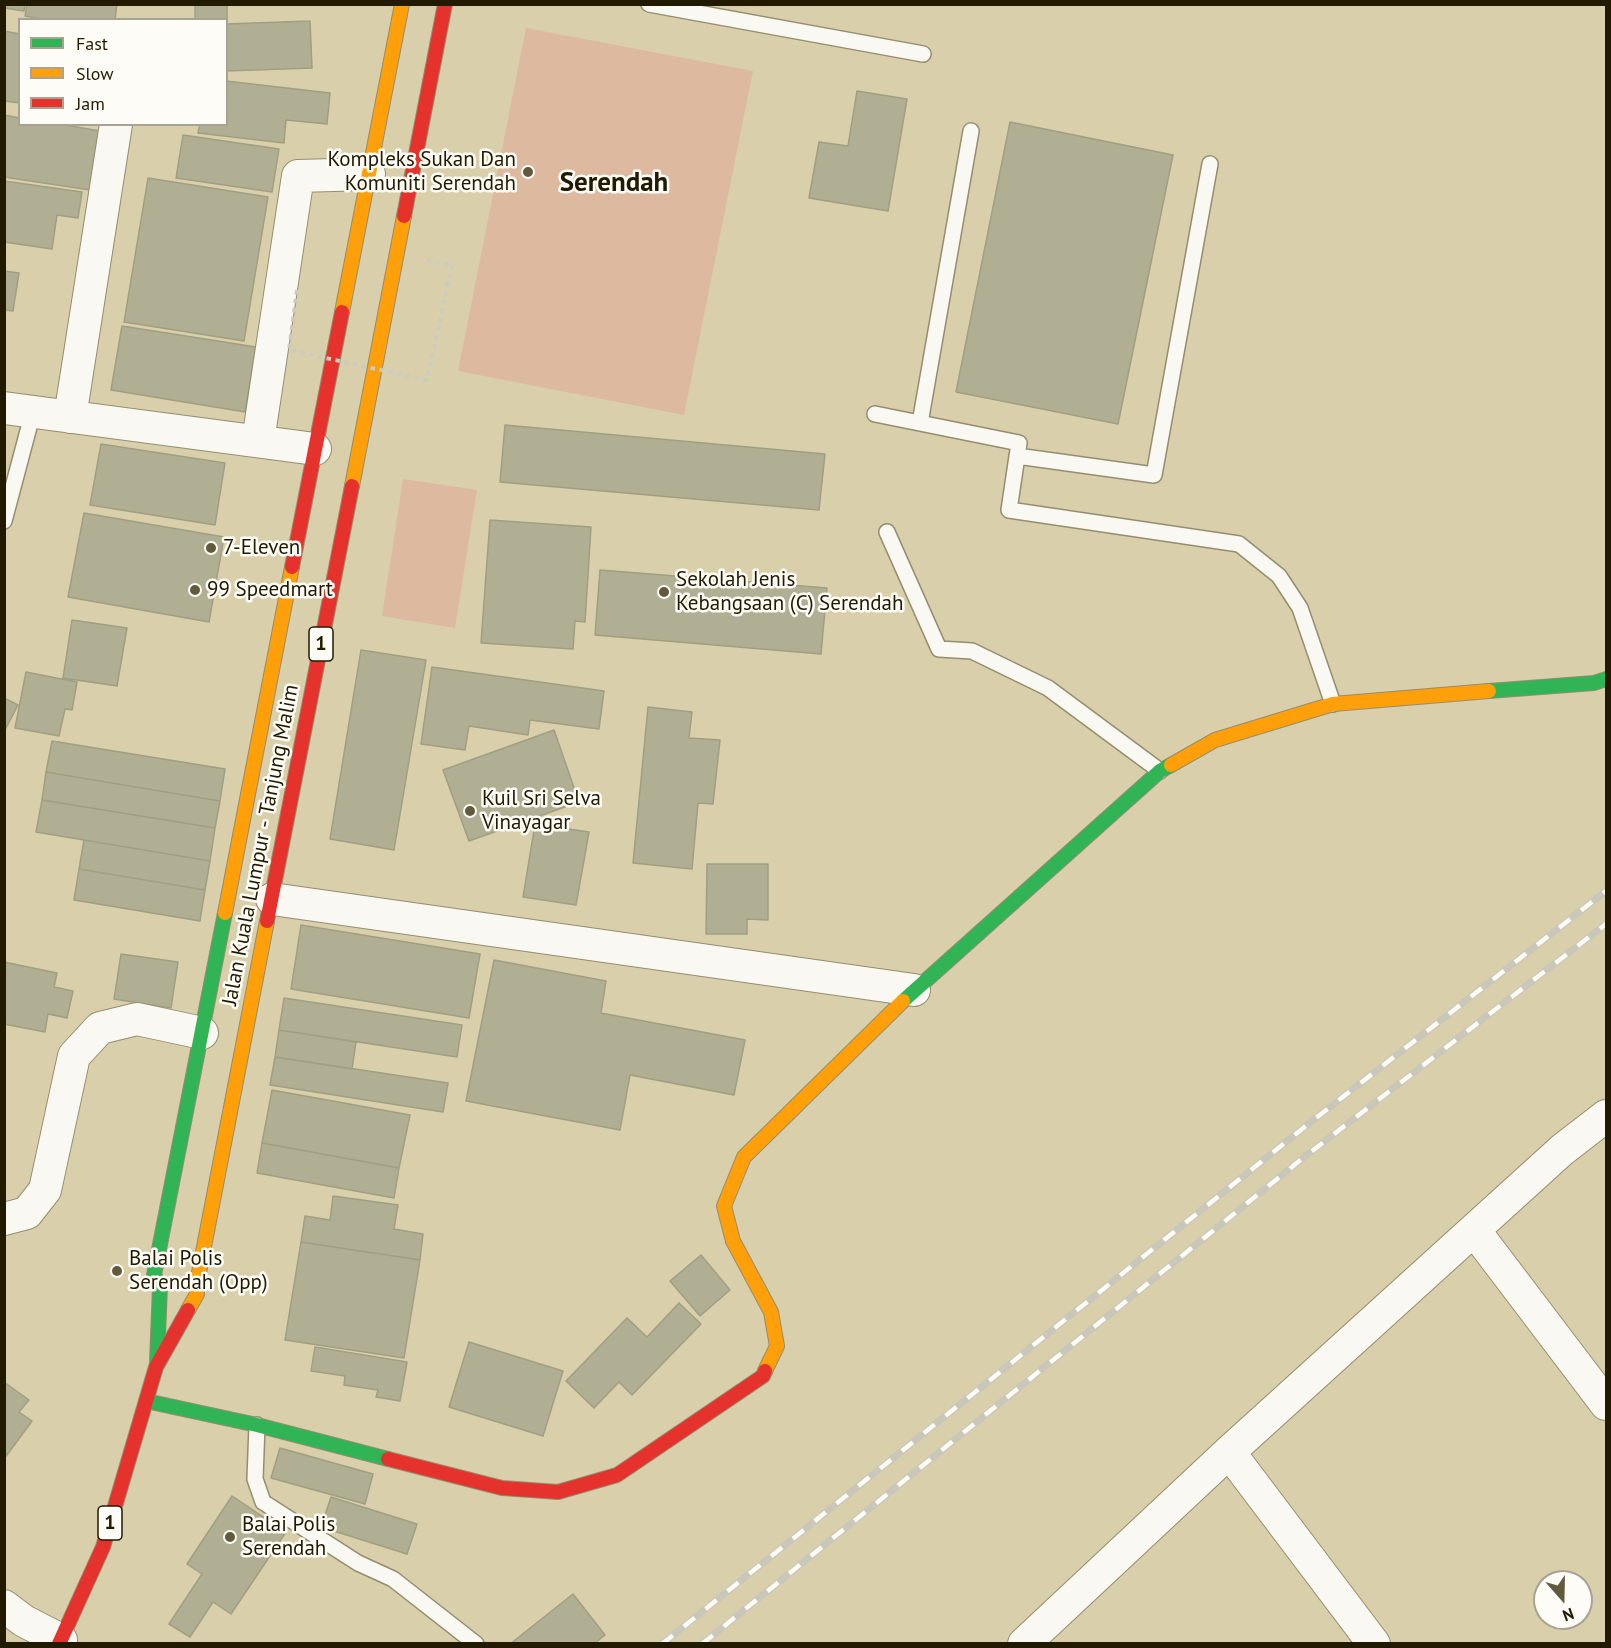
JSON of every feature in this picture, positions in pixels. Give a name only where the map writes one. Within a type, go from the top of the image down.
[{"type":"main road","name":"Jalan Kuala Lumpur - Tanjung Malim","points":[[156,1367],[159,1286],[154,1275],[402,4]]},
{"type":"main road","name":"Jalan Kuala Lumpur - Tanjung Malim","points":[[60,1642],[103,1547],[156,1367],[197,1294],[197,1283],[445,4]]},
{"type":"main road","points":[[146,1401],[257,1425],[502,1488],[558,1492],[617,1475],[763,1376],[777,1346],[771,1312],[733,1241],[724,1206],[744,1157],[914,990],[1160,771],[1215,740],[1333,704],[1593,683],[1606,680]]},
{"type":"street","points":[[70,417],[116,126]]},
{"type":"street","points":[[258,441],[298,176],[369,174]]},
{"type":"street","points":[[19,410],[315,449]]},
{"type":"street","points":[[272,899],[914,990]]},
{"type":"street","points":[[4,1219],[27,1213],[45,1190],[74,1056],[100,1028],[137,1019],[202,1033]]},
{"type":"street","points":[[1024,1644],[1229,1452],[1562,1150],[1606,1116]]},
{"type":"street","points":[[1474,1230],[1606,1404]]},
{"type":"street","points":[[1229,1452],[1374,1644]]},
{"type":"street","points":[[13,1623],[60,1642]]},
{"type":"lane","points":[[649,4],[923,54]]},
{"type":"lane","points":[[920,423],[971,131]]},
{"type":"lane","points":[[1017,456],[1154,475],[1210,164]]},
{"type":"lane","points":[[4,521],[19,410]]},
{"type":"lane","points":[[875,414],[1019,443],[1009,510],[1239,544],[1279,576],[1300,608],[1333,704]]},
{"type":"lane","points":[[886,532],[939,648],[972,651],[1048,688],[1160,771]]},
{"type":"lane","points":[[257,1425],[255,1479],[264,1502],[358,1563],[393,1579],[476,1644]]},
{"type":"path","points":[[297,290],[289,350],[427,380],[452,266]]},
{"type":"shaded area","points":[[526,28],[753,71],[684,415],[458,371]]},
{"type":"shaded area","points":[[403,479],[477,490],[455,628],[382,616]]},
{"type":"building","points":[[4,4],[25,4],[24,11],[4,8]]},
{"type":"building","points":[[27,4],[117,4],[115,18],[25,16]]},
{"type":"building","points":[[195,4],[227,4],[227,18],[195,18]]},
{"type":"building","points":[[310,21],[312,68],[228,71],[228,24]]},
{"type":"building","points":[[4,31],[18,34],[18,103],[4,101]]},
{"type":"building","points":[[228,81],[330,93],[327,124],[286,120],[284,143],[198,133],[200,126],[228,126]]},
{"type":"building","points":[[857,91],[907,99],[888,211],[809,198],[819,142],[848,146]]},
{"type":"building","points":[[4,115],[18,118],[18,126],[71,126],[100,131],[90,190],[4,177]]},
{"type":"building","points":[[1010,122],[1173,155],[1118,424],[956,392]]},
{"type":"building","points":[[183,135],[279,149],[272,192],[176,178]]},
{"type":"building","points":[[148,178],[268,197],[244,341],[124,322]]},
{"type":"building","points":[[4,181],[82,192],[78,218],[57,215],[52,249],[4,242]]},
{"type":"building","points":[[4,271],[19,273],[13,311],[4,310]]},
{"type":"building","points":[[122,326],[256,347],[245,412],[111,390]]},
{"type":"building","points":[[505,425],[825,454],[819,510],[500,482]]},
{"type":"building","points":[[101,444],[225,463],[215,525],[90,505]]},
{"type":"building","points":[[84,513],[224,537],[209,622],[68,597]]},
{"type":"building","points":[[490,520],[591,527],[585,622],[575,621],[573,649],[481,643]]},
{"type":"building","points":[[600,570],[827,588],[821,654],[595,635]]},
{"type":"building","points":[[72,620],[127,628],[117,686],[63,678]]},
{"type":"building","points":[[361,650],[426,660],[394,850],[330,839]]},
{"type":"building","points":[[432,667],[604,691],[599,729],[530,720],[528,735],[469,726],[465,750],[421,744]]},
{"type":"building","points":[[26,672],[77,682],[72,710],[65,709],[59,736],[15,728]]},
{"type":"building","points":[[4,698],[18,705],[5,730],[4,730]]},
{"type":"building","points":[[648,707],[692,712],[689,738],[720,740],[713,804],[698,803],[692,869],[633,863]]},
{"type":"building","points":[[554,730],[579,802],[469,841],[443,770]]},
{"type":"building","points":[[52,741],[225,769],[220,801],[46,772]]},
{"type":"building","points":[[46,772],[220,801],[215,828],[42,800]]},
{"type":"building","points":[[42,800],[215,828],[210,861],[36,832]]},
{"type":"building","points":[[535,824],[589,832],[576,905],[523,897]]},
{"type":"building","points":[[84,840],[210,861],[205,890],[79,869]]},
{"type":"building","points":[[707,864],[768,864],[768,920],[747,919],[747,934],[706,934]]},
{"type":"building","points":[[79,869],[205,890],[200,921],[74,900]]},
{"type":"building","points":[[301,925],[480,954],[469,1018],[291,989]]},
{"type":"building","points":[[121,954],[178,962],[171,1008],[114,999]]},
{"type":"building","points":[[494,960],[606,981],[601,1013],[745,1040],[734,1095],[630,1075],[620,1130],[466,1101]]},
{"type":"building","points":[[4,962],[57,973],[54,987],[73,991],[67,1018],[48,1014],[45,1032],[4,1024]]},
{"type":"building","points":[[284,998],[462,1025],[457,1057],[279,1030]]},
{"type":"building","points":[[279,1030],[356,1042],[352,1069],[275,1057]]},
{"type":"building","points":[[275,1057],[448,1083],[443,1112],[270,1085]]},
{"type":"building","points":[[272,1090],[410,1115],[399,1168],[262,1143]]},
{"type":"building","points":[[262,1143],[399,1168],[394,1198],[257,1173]]},
{"type":"building","points":[[333,1196],[398,1205],[394,1229],[423,1234],[420,1260],[301,1242],[305,1216],[330,1220]]},
{"type":"building","points":[[301,1242],[420,1260],[404,1358],[285,1340]]},
{"type":"building","points":[[701,1255],[730,1290],[700,1316],[670,1281]]},
{"type":"building","points":[[679,1303],[701,1324],[632,1395],[619,1382],[594,1408],[566,1381],[627,1318],[647,1337]]},
{"type":"building","points":[[469,1342],[563,1371],[543,1436],[449,1407]]},
{"type":"building","points":[[315,1347],[407,1362],[400,1401],[376,1397],[378,1390],[344,1385],[345,1376],[311,1371]]},
{"type":"building","points":[[4,1382],[29,1400],[19,1412],[32,1421],[4,1459]]},
{"type":"building","points":[[280,1448],[373,1474],[365,1504],[271,1478]]},
{"type":"building","points":[[232,1496],[286,1532],[231,1614],[213,1602],[190,1637],[169,1624],[202,1574],[187,1564]]},
{"type":"building","points":[[331,1497],[417,1524],[407,1554],[321,1527]]},
{"type":"building","points":[[573,1594],[605,1635],[594,1644],[510,1644]]},
{"type":"railway","points":[[662,1644],[1307,1125],[1606,891]]},
{"type":"railway","points":[[702,1644],[1303,1158],[1606,924]]},
{"type":"traffic: fast","points":[[1489,691],[1594,683],[1606,679]]},
{"type":"traffic: fast","points":[[903,1001],[1160,771],[1171,765]]},
{"type":"traffic: fast","points":[[157,1361],[160,1286],[154,1275],[225,913]]},
{"type":"traffic: fast","points":[[146,1401],[257,1425],[388,1459]]},
{"type":"traffic: slow","points":[[342,312],[402,4]]},
{"type":"traffic: slow","points":[[352,486],[404,216]]},
{"type":"traffic: slow","points":[[225,913],[292,567]]},
{"type":"traffic: slow","points":[[1171,765],[1215,740],[1333,704],[1489,691]]},
{"type":"traffic: slow","points":[[188,1310],[197,1294],[197,1283],[267,921]]},
{"type":"traffic: slow","points":[[765,1371],[777,1346],[771,1312],[733,1241],[724,1206],[744,1157],[903,1001]]},
{"type":"traffic: jam","points":[[404,216],[445,4]]},
{"type":"traffic: jam","points":[[292,567],[342,312]]},
{"type":"traffic: jam","points":[[267,921],[352,486]]},
{"type":"traffic: jam","points":[[59,1644],[103,1547],[156,1367],[188,1310]]},
{"type":"traffic: jam","points":[[388,1459],[502,1488],[558,1492],[617,1475],[763,1376],[765,1371]]},
{"type":"place","name":"Kompleks Sukan Dan Komuniti Serendah","points":[[528,172]]},
{"type":"place","name":"7-Eleven","points":[[211,548]]},
{"type":"place","name":"99 Speedmart","points":[[195,590]]},
{"type":"place","name":"Sekolah Jenis Kebangsaan (C) Serendah","points":[[664,592]]},
{"type":"place","name":"Kuil Sri Selva Vinayagar","points":[[470,811]]},
{"type":"place","name":"Balai Polis Serendah (Opp)","points":[[117,1271]]},
{"type":"place","name":"Balai Polis Serendah","points":[[230,1537]]},
{"type":"district","name":"Serendah","points":[[614,183]]}]
